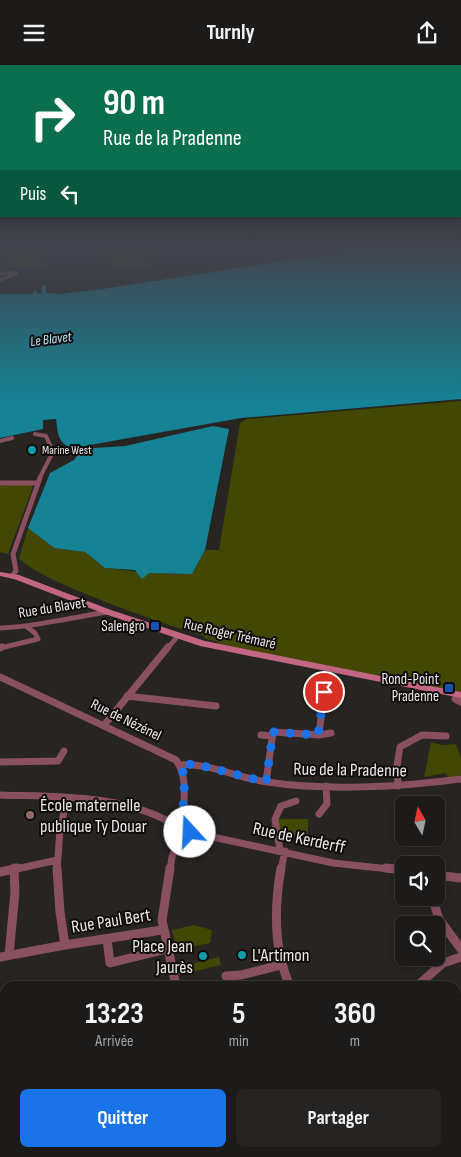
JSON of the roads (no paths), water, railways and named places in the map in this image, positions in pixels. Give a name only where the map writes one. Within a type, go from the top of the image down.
[{"type":"street","points":[[12,577],[16,571],[13,554],[37,483],[53,452],[46,435],[35,433]]},
{"type":"street","points":[[0,441],[12,439]]},
{"type":"street","points":[[53,452],[71,451]]},
{"type":"street","points":[[0,483],[37,483]]},
{"type":"street","name":"Rue Roger Trémaré","points":[[0,574],[177,637],[239,653],[413,685],[459,699]]},
{"type":"street","name":"Rue du Blavet","points":[[0,628],[27,627],[49,621],[108,612]]},
{"type":"street","points":[[0,647],[38,639],[35,633],[27,627]]},
{"type":"street","points":[[105,725],[177,637]]},
{"type":"street","name":"Rue de Nézénel","points":[[0,677],[158,750],[181,765]]},
{"type":"street","points":[[318,735],[324,692]]},
{"type":"street","points":[[127,696],[216,706]]},
{"type":"street","points":[[266,782],[273,732],[318,735],[331,733]]},
{"type":"street","points":[[398,787],[397,766],[400,747],[410,739],[423,734],[446,736]]},
{"type":"street","points":[[261,735],[272,736]]},
{"type":"street","points":[[0,762],[58,761],[64,751]]},
{"type":"street","name":"Rue de la Pradenne","points":[[181,765],[195,764],[266,782],[326,786],[398,787],[434,784],[461,779]]},
{"type":"street","points":[[175,981],[162,930],[162,920],[172,860],[183,831],[182,814],[185,778],[181,765]]},
{"type":"street","points":[[319,813],[327,804],[326,786]]},
{"type":"street","name":"Rue de Kerderff","points":[[0,795],[67,798],[117,803],[174,823],[183,831],[333,863],[395,869]]},
{"type":"street","name":"Rue Paul Bert","points":[[65,945],[59,921],[58,860],[64,807],[67,798]]},
{"type":"street","points":[[288,981],[281,965],[276,935],[282,851],[276,819],[281,806],[296,801]]},
{"type":"street","points":[[0,872],[58,860]]},
{"type":"street","points":[[5,956],[16,892],[14,868]]},
{"type":"street","points":[[445,876],[461,877]]},
{"type":"street","points":[[434,906],[441,924],[461,949]]},
{"type":"street","name":"Rue Paul Bert","points":[[5,956],[162,930]]},
{"type":"street","points":[[107,939],[110,963],[167,949]]},
{"type":"street","points":[[423,981],[443,963],[461,957]]},
{"type":"street","points":[[226,976],[241,975],[281,965]]},
{"type":"water","name":"Le Blavet","points":[[0,301],[461,301],[461,399],[241,418],[73,448],[64,444],[59,437],[56,419],[43,420],[43,429],[0,438]]},
{"type":"water","points":[[213,426],[229,429],[205,550],[192,574],[149,573],[142,579],[135,570],[105,568],[85,552],[54,548],[28,528],[50,473],[74,460],[79,453],[94,448],[125,446]]},
{"type":"place","name":"Marine West","points":[[32,450]]},
{"type":"place","name":"Salengro","points":[[155,626]]},
{"type":"place","name":"Rond-Point Pradenne","points":[[449,688]]},
{"type":"place","name":"École maternelle publique Ty Douar","points":[[30,815]]},
{"type":"place","name":"L'Artimon","points":[[242,955]]},
{"type":"place","name":"Place Jean Jaurès","points":[[203,956]]}]
